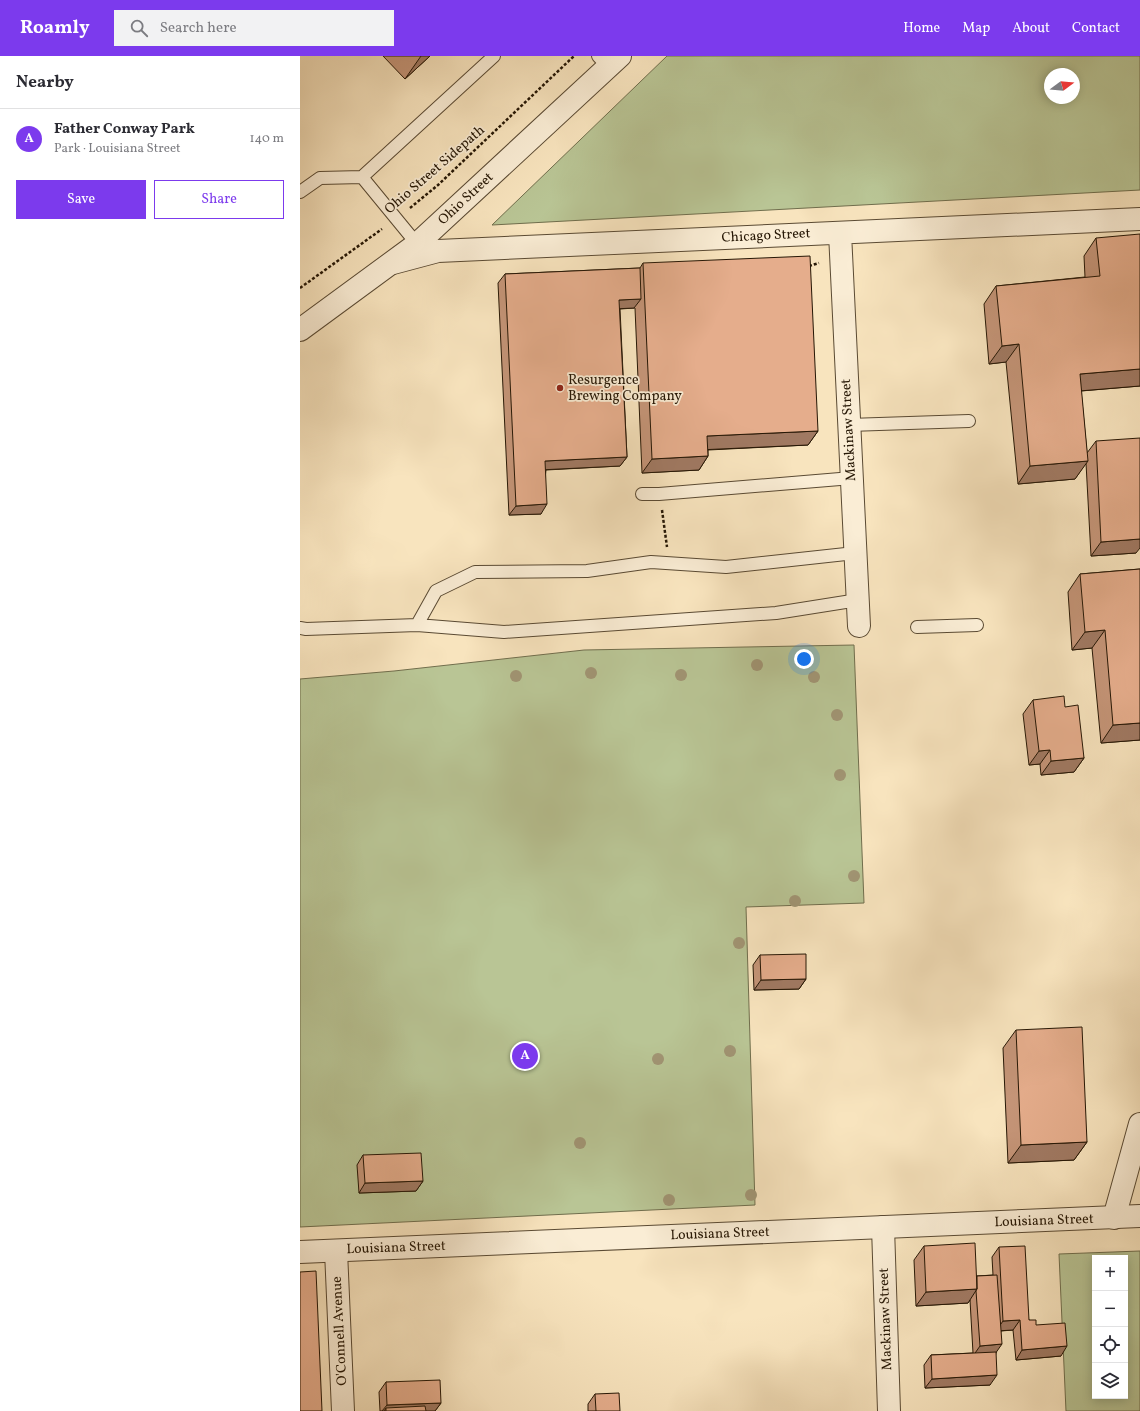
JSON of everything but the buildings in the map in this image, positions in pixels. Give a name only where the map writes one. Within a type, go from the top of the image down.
[{"type":"street","name":"Ohio Street","points":[[300,330],[418,244],[609,60]]},
{"type":"street","name":"Chicago Street","points":[[392,262],[438,251],[1140,220]]},
{"type":"street","name":"Mackinaw Street","points":[[840,233],[859,626]]},
{"type":"street","points":[[1114,1218],[1140,1124]]},
{"type":"street","name":"Louisiana Street","points":[[300,1252],[1140,1216]]},
{"type":"street","name":"Mackinaw Street","points":[[883,1227],[889,1411]]},
{"type":"street","name":"O'Connell Avenue","points":[[336,1251],[344,1411]]},
{"type":"lane","points":[[300,192],[320,178],[362,177],[494,56]]},
{"type":"lane","points":[[362,177],[418,244]]},
{"type":"lane","points":[[849,425],[969,421]]},
{"type":"lane","points":[[642,494],[659,494],[852,478]]},
{"type":"lane","points":[[417,625],[436,591],[475,572],[588,571],[651,562],[726,567],[855,554]]},
{"type":"lane","points":[[300,628],[417,625],[504,632],[776,613],[858,600]]},
{"type":"lane","points":[[917,627],[977,625]]},
{"type":"path","name":"Ohio Street Sidepath","points":[[300,288],[396,219],[438,185],[574,56]]},
{"type":"path","points":[[809,266],[821,263]]},
{"type":"path","points":[[665,531],[667,547]]},
{"type":"green space","points":[[667,56],[1140,56],[1140,190],[492,225]]},
{"type":"green space","points":[[854,645],[864,903],[746,907],[755,1205],[300,1227],[300,679],[394,671],[584,650]]},
{"type":"green space","points":[[1140,1251],[1140,1411],[1066,1411],[1059,1254]]},
{"type":"place","name":"Resurgence Brewing Company","points":[[560,388]]},
{"type":"place","name":"Father Conway Park","points":[[525,1056]]}]
